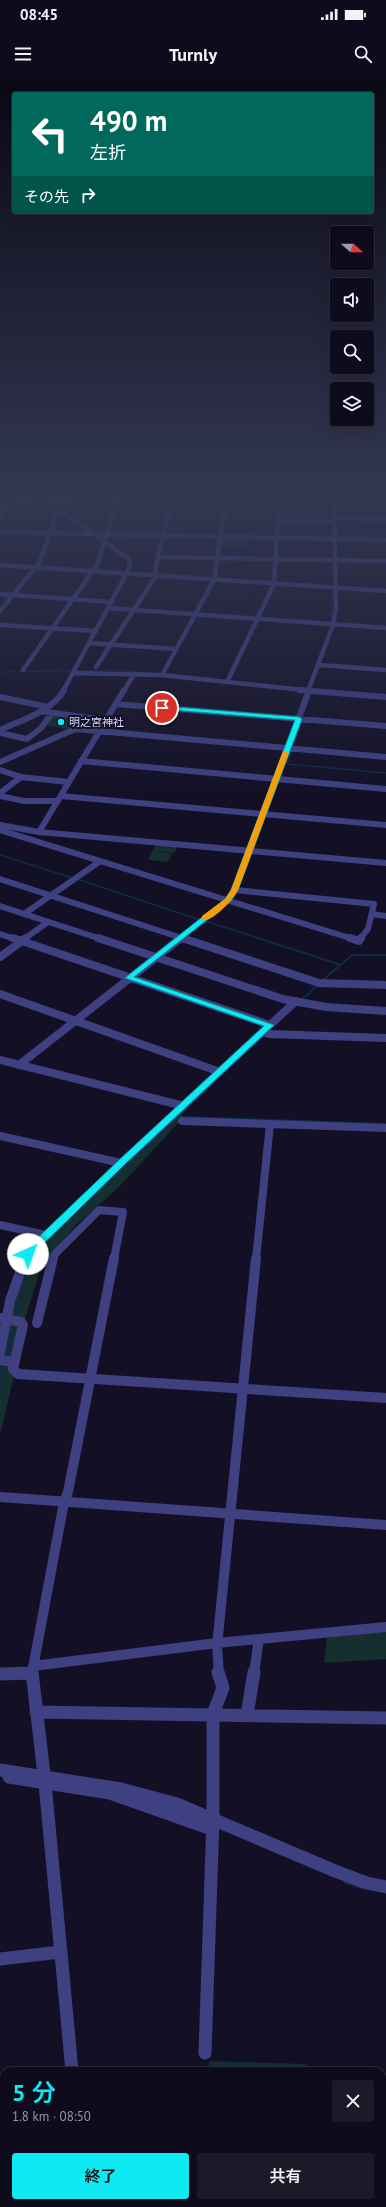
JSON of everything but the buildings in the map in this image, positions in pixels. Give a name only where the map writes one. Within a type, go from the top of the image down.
[{"type":"street","points":[[0,611],[10,598]]},
{"type":"street","points":[[62,598],[112,602]]},
{"type":"street","points":[[0,732],[48,707],[59,699],[114,598]]},
{"type":"street","points":[[96,667],[142,598]]},
{"type":"street","points":[[162,675],[204,598]]},
{"type":"street","points":[[227,682],[267,598]]},
{"type":"street","points":[[19,1064],[179,937],[228,901],[234,890],[264,814],[287,748],[319,665],[333,625],[336,609],[335,598]]},
{"type":"street","points":[[24,670],[73,599]]},
{"type":"street","points":[[108,608],[386,628]]},
{"type":"street","points":[[0,625],[96,631]]},
{"type":"street","points":[[90,643],[176,649]]},
{"type":"street","points":[[319,665],[386,670]]},
{"type":"street","points":[[73,673],[162,675],[309,691],[386,697]]},
{"type":"street","points":[[39,832],[134,674]]},
{"type":"street","points":[[0,698],[48,707]]},
{"type":"street","points":[[116,704],[386,726]]},
{"type":"street","points":[[40,711],[107,720]]},
{"type":"street","points":[[27,749],[23,747],[27,743],[27,738],[41,728],[52,713]]},
{"type":"street","points":[[0,762],[98,719]]},
{"type":"street","points":[[76,729],[386,757]]},
{"type":"street","points":[[0,732],[27,738]]},
{"type":"street","points":[[81,761],[386,789]]},
{"type":"street","points":[[0,770],[21,777],[68,782]]},
{"type":"street","points":[[0,794],[21,777]]},
{"type":"street","points":[[0,794],[19,798],[24,801],[58,801]]},
{"type":"street","points":[[61,796],[386,825]]},
{"type":"street","points":[[0,826],[39,832],[386,863]]},
{"type":"street","points":[[0,830],[99,862],[359,941],[368,929],[374,904],[234,890]]},
{"type":"street","points":[[24,914],[99,862]]},
{"type":"street","points":[[0,879],[319,983],[386,985]]},
{"type":"street","points":[[0,906],[269,994],[296,1001],[346,1009],[386,1011]]},
{"type":"street","points":[[372,914],[386,916]]},
{"type":"street","points":[[0,957],[48,922]]},
{"type":"street","points":[[0,934],[270,1025]]},
{"type":"street","points":[[0,994],[220,1072]]},
{"type":"street","points":[[0,1352],[5,1319],[21,1265],[28,1254],[45,1235],[121,1163],[296,1001]]},
{"type":"street","points":[[263,1032],[269,1034],[386,1038]]},
{"type":"street","points":[[0,1060],[184,1106]]},
{"type":"street","points":[[182,1121],[386,1128]]},
{"type":"street","points":[[205,2053],[212,1824],[213,1714],[223,1688],[217,1667],[217,1643],[270,1124]]},
{"type":"street","points":[[0,1136],[121,1163]]},
{"type":"street","points":[[37,1323],[52,1263],[57,1250],[99,1210],[123,1212],[68,1492],[64,1502],[32,1670],[72,2067]]},
{"type":"street","points":[[0,1225],[45,1235]]},
{"type":"street","points":[[5,1319],[21,1322],[23,1325],[13,1370],[18,1374],[386,1398]]},
{"type":"street","points":[[0,1360],[14,1362]]},
{"type":"street","points":[[0,1497],[386,1525]]},
{"type":"street","points":[[0,1674],[217,1643],[386,1627]]},
{"type":"street","points":[[247,1715],[258,1639]]},
{"type":"street","points":[[36,1712],[386,1718]]},
{"type":"street","points":[[0,1770],[44,1780]]},
{"type":"street","points":[[0,1776],[121,1789],[177,1804],[212,1824],[367,1883],[386,1886]]},
{"type":"street","points":[[0,1959],[60,1952]]},
{"type":"green space","points":[[62,715],[84,718],[82,724],[72,729],[48,726],[47,723],[50,717]]},
{"type":"green space","points":[[156,843],[178,846],[174,853],[154,851],[172,854],[168,862],[148,860]]},
{"type":"green space","points":[[182,1114],[181,1120],[118,1188],[76,1225],[42,1264],[23,1325],[15,1372],[0,1434],[0,1357],[28,1253],[171,1120]]},
{"type":"green space","points":[[386,1631],[386,1659],[324,1663],[327,1637]]},
{"type":"green space","points":[[209,2061],[307,2064],[307,2067],[209,2067]]},
{"type":"waterway","points":[[331,623],[332,598]]},
{"type":"waterway","points":[[0,672],[112,670],[211,678]]},
{"type":"waterway","points":[[310,695],[287,764],[386,773]]},
{"type":"waterway","points":[[0,855],[73,878]]},
{"type":"waterway","points":[[77,879],[200,920]]},
{"type":"waterway","points":[[205,921],[261,939]]},
{"type":"waterway","points":[[258,938],[341,965]]},
{"type":"waterway","points":[[341,965],[352,955],[386,955]]},
{"type":"waterway","points":[[323,980],[341,965]]},
{"type":"waterway","points":[[301,1000],[318,985]]},
{"type":"waterway","points":[[32,1259],[40,1248],[213,1083]]},
{"type":"waterway","points":[[179,1117],[386,1124]]},
{"type":"waterway","points":[[16,1317],[28,1266],[33,1258]]},
{"type":"waterway","points":[[7,1358],[14,1323]]},
{"type":"waterway","points":[[0,1382],[5,1364]]},
{"type":"waterway","points":[[345,1882],[363,1888]]},
{"type":"slow traffic","points":[[205,918],[228,901],[234,890],[286,753]]},
{"type":"place","name":"明之宮神社","points":[[61,722]]},
{"type":"route","points":[[28,1254],[45,1235],[121,1163],[270,1025],[128,978],[179,937],[228,901],[234,890],[264,814],[279,769],[299,719],[162,708]]}]
